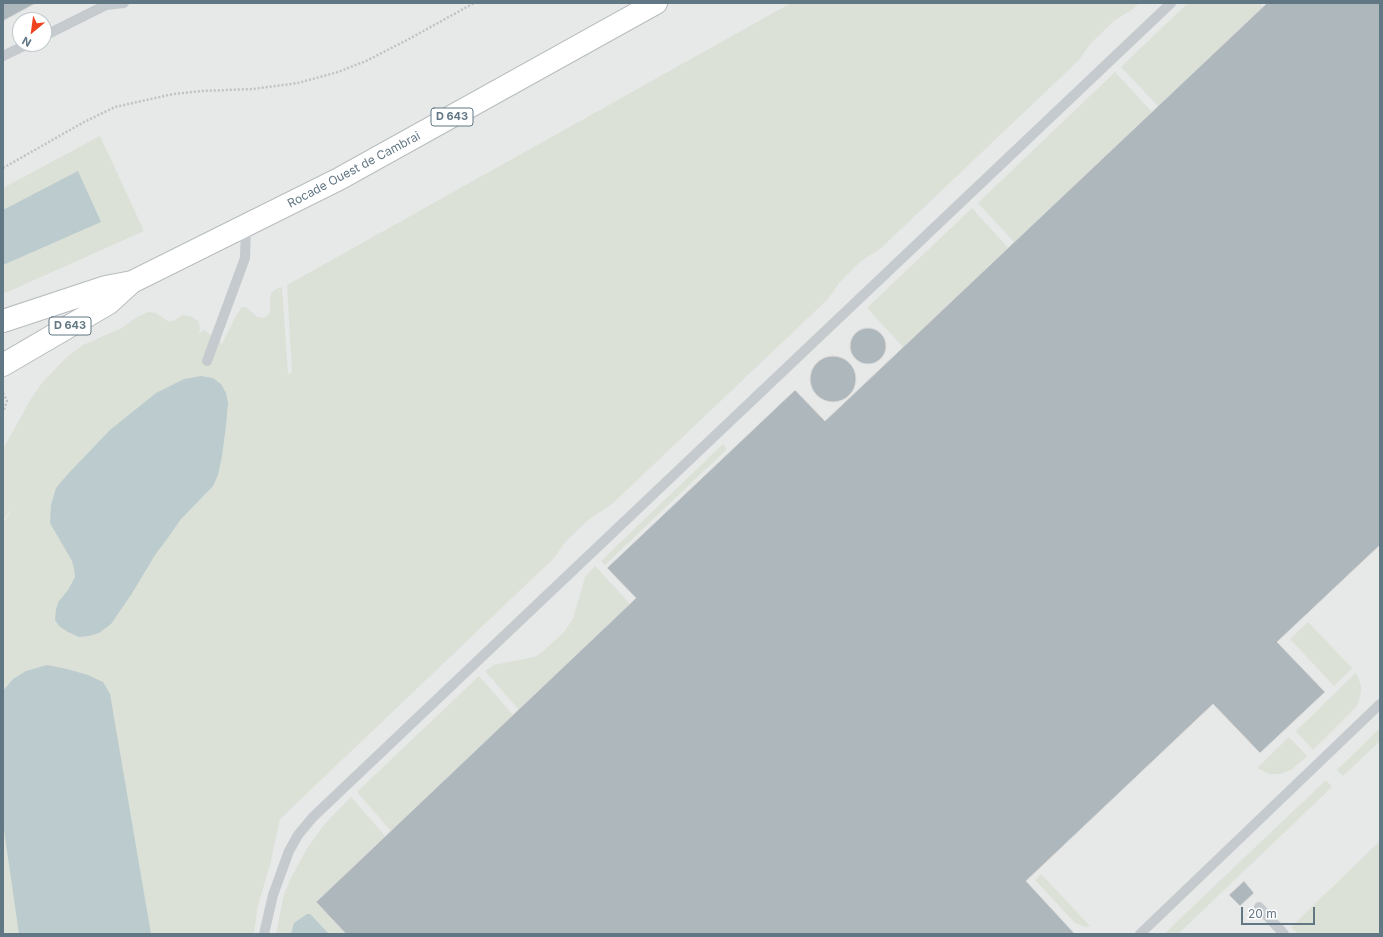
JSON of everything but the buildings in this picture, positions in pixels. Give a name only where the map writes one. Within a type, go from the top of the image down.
[{"type":"highway","name":"Rocade Ouest de Cambrai","points":[[3,321],[106,288],[132,282],[311,194],[395,149],[656,3]]},
{"type":"highway","name":"Rocade Ouest de Cambrai","points":[[3,366],[110,303],[132,282]]},
{"type":"lane","points":[[52,32],[106,5],[124,3]]},
{"type":"lane","points":[[264,934],[273,895],[289,851],[298,835],[313,817],[1171,3]]},
{"type":"lane","points":[[207,361],[245,258],[246,226]]},
{"type":"lane","points":[[1140,934],[1380,704]]},
{"type":"lane","points":[[1259,907],[1284,934]]},
{"type":"path","points":[[3,168],[84,122],[115,107],[173,94],[253,89],[298,83],[338,72],[366,62],[474,3]]},
{"type":"path","points":[[3,393],[7,402],[3,412]]},
{"type":"shaded area","points":[[3,3],[1380,3],[1380,934],[3,934]]},
{"type":"shaded area","points":[[791,3],[1139,3],[1133,9],[1115,20],[1090,44],[1079,60],[880,249],[861,261],[839,283],[828,299],[612,504],[588,520],[566,541],[554,558],[280,819],[270,865],[258,905],[254,934],[3,934],[3,524],[14,505],[3,521],[3,449],[31,399],[42,383],[67,357],[83,345],[122,328],[137,317],[148,312],[156,313],[169,322],[182,315],[190,316],[198,321],[200,328],[199,333],[204,330],[222,344],[242,307],[246,307],[257,317],[263,318],[267,316],[270,313],[271,293],[282,287],[288,374],[292,373],[287,285]]},
{"type":"shaded area","points":[[1188,3],[1259,3],[1263,7],[1158,106],[1121,67]]},
{"type":"shaded area","points":[[1115,72],[1152,112],[1014,242],[978,203]]},
{"type":"shaded area","points":[[100,136],[144,231],[3,294],[3,188]]},
{"type":"shaded area","points":[[78,171],[101,222],[3,265],[3,210]]},
{"type":"shaded area","points":[[972,208],[1008,248],[903,347],[867,308]]},
{"type":"shaded area","points":[[201,376],[213,378],[221,384],[226,393],[228,403],[222,456],[218,475],[213,486],[181,519],[155,555],[131,595],[111,624],[99,633],[89,636],[79,637],[68,632],[59,626],[55,620],[56,609],[59,601],[68,590],[75,577],[72,561],[50,523],[51,505],[56,488],[110,430],[156,393],[184,379]]},
{"type":"shaded area","points":[[723,444],[727,449],[605,565],[601,561]]},
{"type":"shaded area","points":[[595,566],[630,604],[519,710],[485,671],[494,665],[534,657],[540,654],[564,632],[573,619],[585,577]]},
{"type":"shaded area","points":[[1308,622],[1352,668],[1334,686],[1290,639]]},
{"type":"shaded area","points":[[47,665],[88,675],[103,682],[110,694],[151,934],[19,934],[3,823],[3,691],[13,679],[26,671]]},
{"type":"shaded area","points":[[1356,673],[1361,685],[1361,693],[1357,706],[1313,750],[1296,731]]},
{"type":"shaded area","points":[[479,676],[513,715],[391,831],[357,792]]},
{"type":"shaded area","points":[[1380,728],[1380,741],[1343,776],[1337,770]]},
{"type":"shaded area","points":[[1289,737],[1307,756],[1291,770],[1280,774],[1269,774],[1257,768]]},
{"type":"shaded area","points":[[1326,780],[1332,787],[1178,934],[1164,934]]},
{"type":"shaded area","points":[[351,797],[385,836],[316,902],[346,934],[276,934],[284,894],[306,850],[324,825]]},
{"type":"shaded area","points":[[1380,841],[1380,934],[1298,934],[1291,927]]},
{"type":"shaded area","points":[[1041,874],[1090,926],[1085,927],[1075,923],[1035,880]]},
{"type":"shaded area","points":[[307,914],[310,914],[329,934],[291,934],[294,923]]}]
